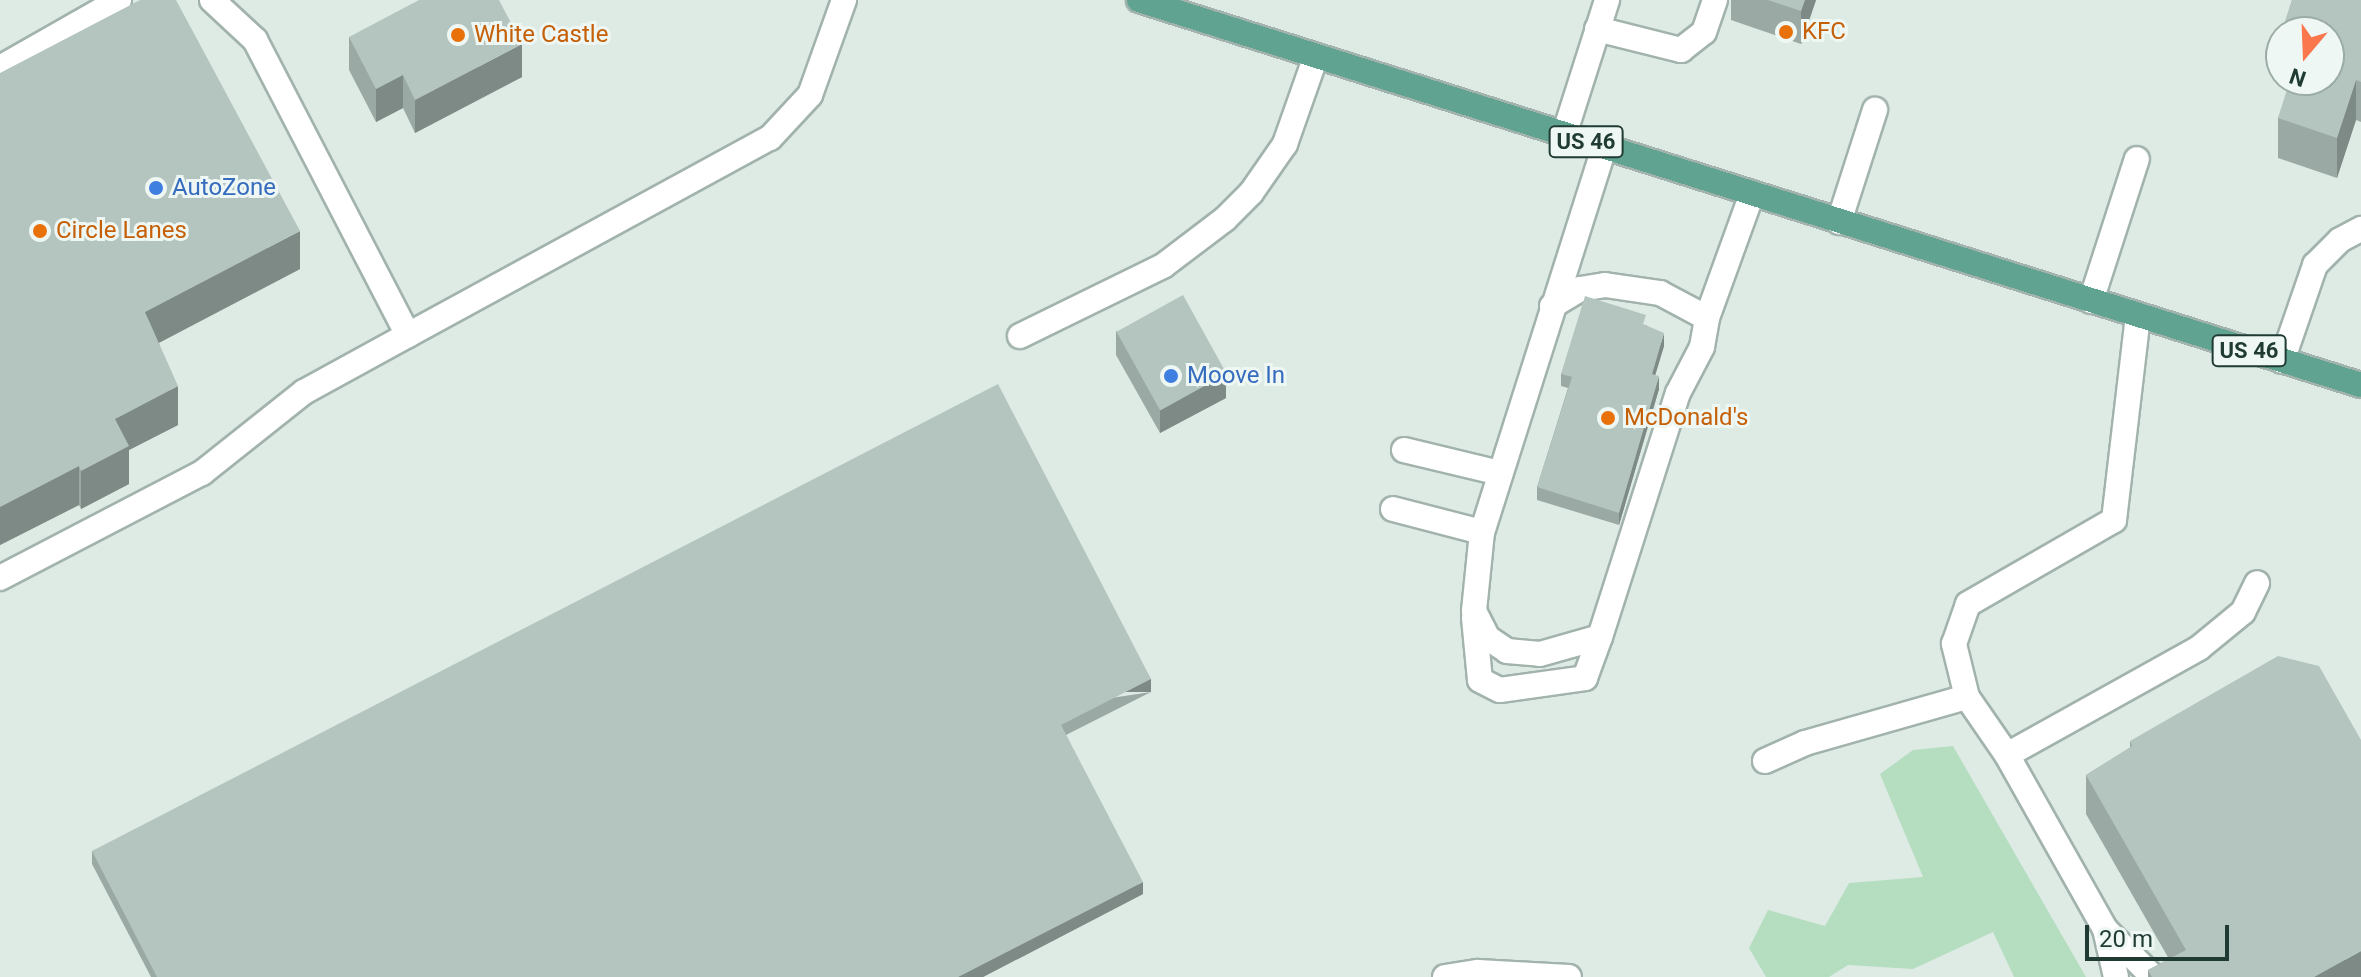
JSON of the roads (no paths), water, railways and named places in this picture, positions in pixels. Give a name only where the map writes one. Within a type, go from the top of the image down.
[{"type":"main road","name":"US 46","points":[[1139,0],[2361,385]]},
{"type":"lane","points":[[0,68],[119,0]]},
{"type":"lane","points":[[212,0],[255,40],[408,335]]},
{"type":"lane","points":[[0,578],[202,473],[304,392],[770,138],[810,95],[844,0]]},
{"type":"lane","points":[[1564,135],[1607,0]]},
{"type":"lane","points":[[1597,29],[1681,50],[1704,32],[1715,0]]},
{"type":"lane","points":[[1020,336],[1163,266],[1225,219],[1251,193],[1285,144],[1316,56]]},
{"type":"lane","points":[[1839,222],[1875,110]]},
{"type":"lane","points":[[1604,148],[1482,532],[1474,611],[1480,680],[1500,690],[1585,678],[1678,393],[1702,347],[1707,318],[1752,194]]},
{"type":"lane","points":[[2091,301],[2137,159]]},
{"type":"lane","points":[[2282,361],[2315,265],[2340,240],[2361,229]]},
{"type":"lane","points":[[1552,306],[1580,289],[1605,285],[1660,293],[1707,318]]},
{"type":"lane","points":[[2138,316],[2114,520],[1968,604],[1954,644],[1967,697],[2007,755],[2105,929],[2153,977]]},
{"type":"lane","points":[[1404,450],[1500,473]]},
{"type":"lane","points":[[1393,509],[1482,532]]},
{"type":"lane","points":[[2007,755],[2199,648],[2243,612],[2257,583]]},
{"type":"lane","points":[[1474,611],[1488,638],[1507,651],[1540,654],[1600,637]]},
{"type":"lane","points":[[1765,761],[1805,743],[1967,697]]},
{"type":"lane","points":[[2105,929],[2116,977]]},
{"type":"lane","points":[[1445,977],[1478,972],[1569,977]]},
{"type":"place","name":"KFC","points":[[1786,32]]},
{"type":"place","name":"White Castle","points":[[458,35]]},
{"type":"place","name":"AutoZone","points":[[156,188]]},
{"type":"place","name":"Circle Lanes","points":[[40,231]]},
{"type":"place","name":"Moove In","points":[[1171,376]]},
{"type":"place","name":"McDonald's","points":[[1608,418]]}]
